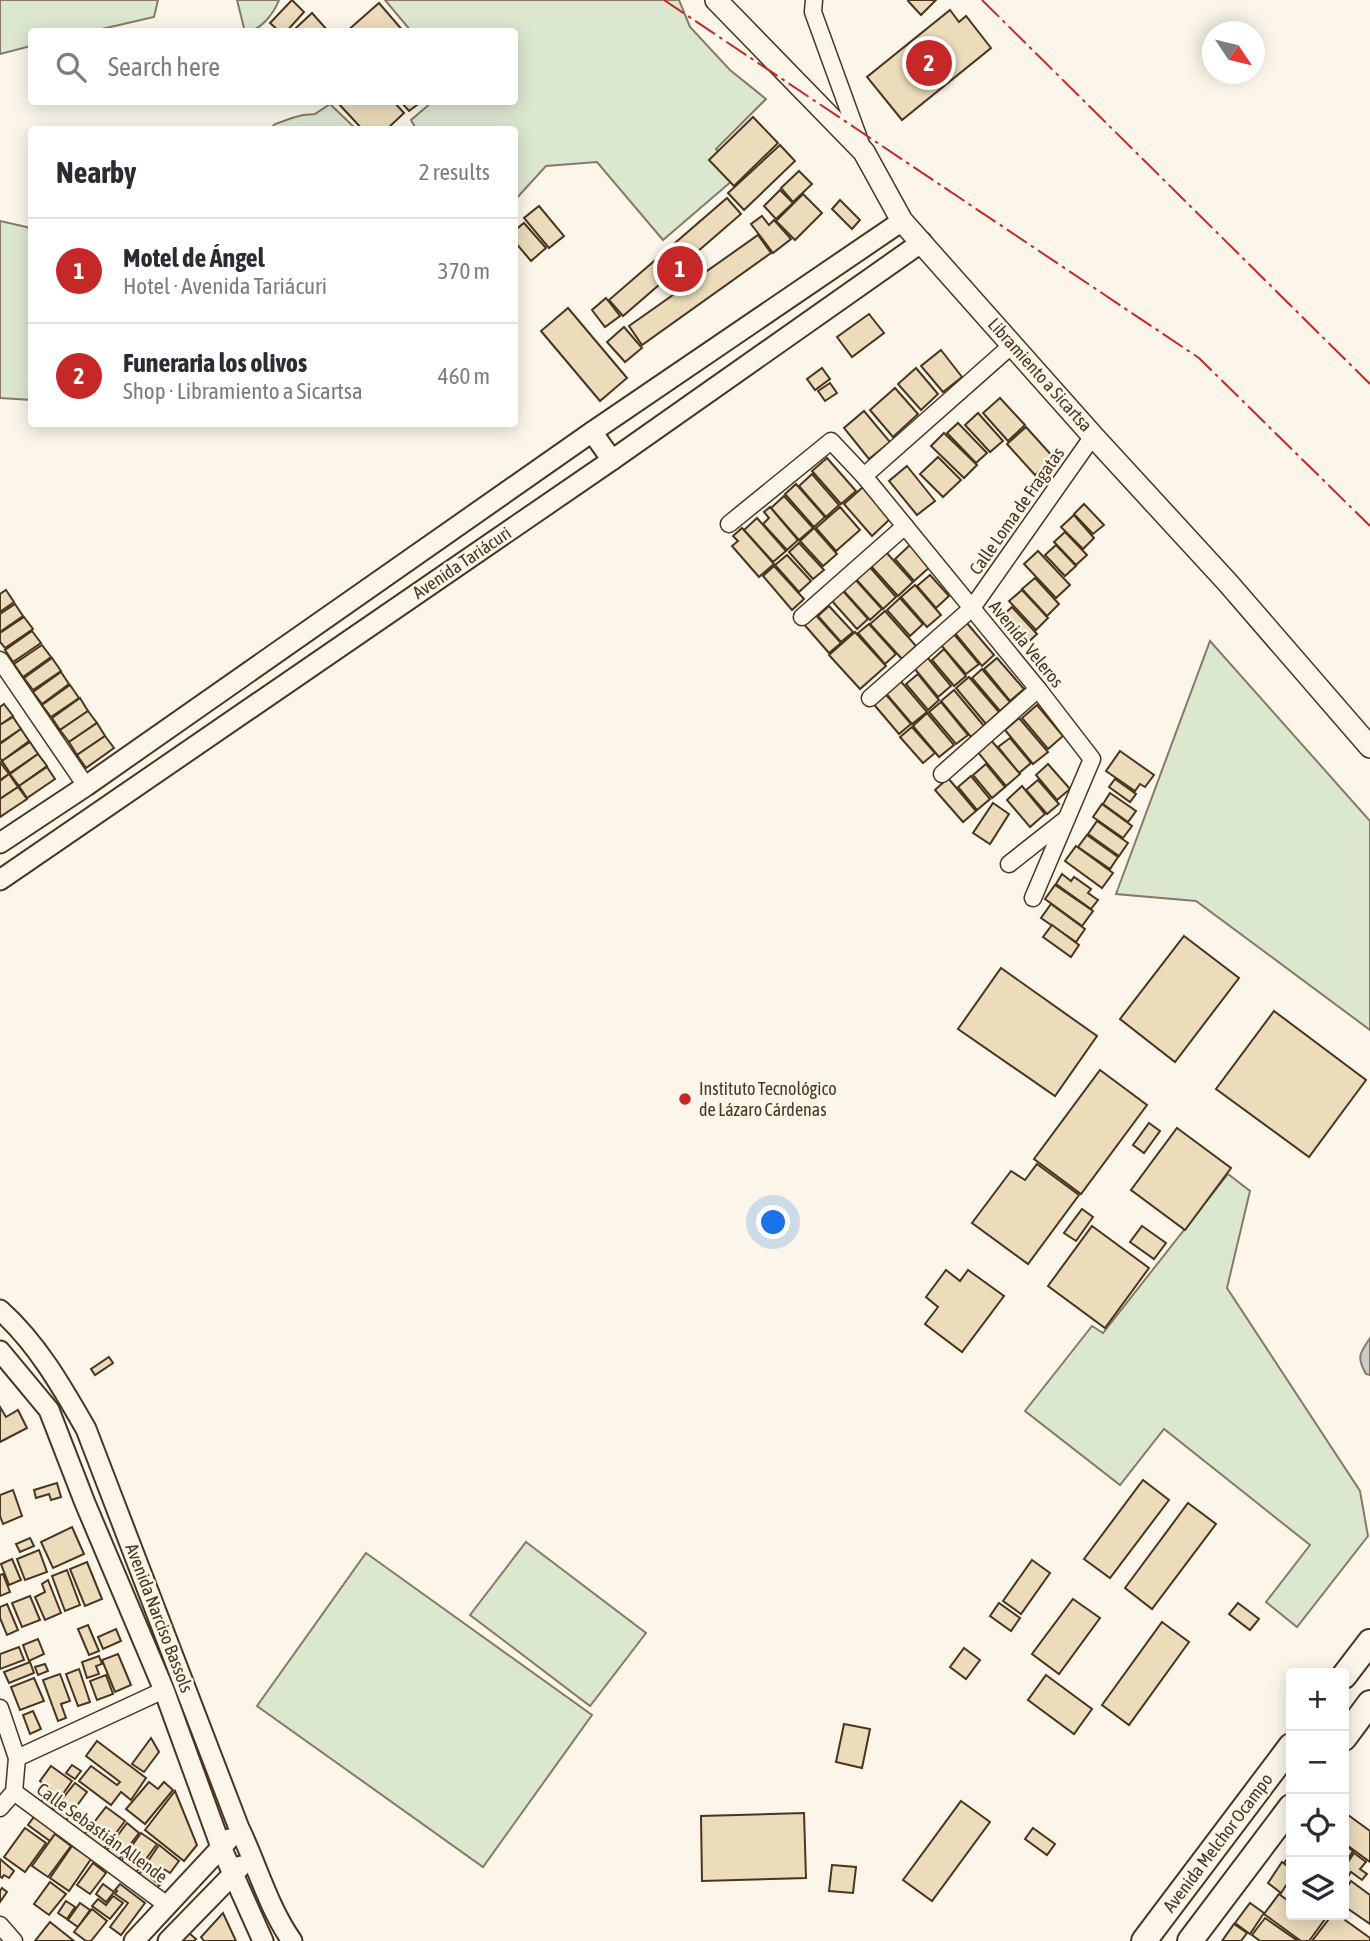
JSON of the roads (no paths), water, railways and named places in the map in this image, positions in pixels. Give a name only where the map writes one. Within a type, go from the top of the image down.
[{"type":"main road","name":"Libramiento a Sicartsa","points":[[716,0],[864,152],[902,221],[1228,583],[1370,747]]},
{"type":"main road","points":[[1349,1669],[1370,1642]]},
{"type":"main road","points":[[1349,1731],[1370,1703]]},
{"type":"main road","name":"Avenida Melchor Ocampo","points":[[1144,1941],[1286,1753]]},
{"type":"main road","name":"Avenida Melchor Ocampo","points":[[1198,1938],[1286,1814]]},
{"type":"street","points":[[814,0],[813,12],[864,152]]},
{"type":"street","name":"Avenida Tariácuri","points":[[0,844],[592,432],[902,221]]},
{"type":"street","name":"Avenida Tariácuri","points":[[0,880],[612,460],[922,242]]},
{"type":"street","points":[[864,476],[1012,345]]},
{"type":"street","points":[[592,432],[612,460]]},
{"type":"street","name":"Calle Loma de Fragatas","points":[[870,698],[972,608],[1093,436]]},
{"type":"street","name":"Avenida Veleros","points":[[729,524],[831,441],[864,476],[1038,689],[1092,759],[1033,898]]},
{"type":"street","points":[[802,617],[905,526]]},
{"type":"street","points":[[0,660],[86,786]]},
{"type":"street","points":[[942,774],[1038,689]]},
{"type":"street","points":[[1009,864],[1068,817]]},
{"type":"street","name":"Avenida Narciso Bassols","points":[[0,1310],[8,1330],[55,1375],[86,1429],[239,1828],[279,1923],[292,1941]]},
{"type":"street","name":"Avenida Narciso Bassols","points":[[0,1351],[49,1410],[164,1690],[221,1847],[263,1941]]},
{"type":"street","points":[[17,1758],[164,1690]]},
{"type":"street","points":[[0,1708],[17,1758],[14,1792],[0,1808]]},
{"type":"street","name":"Calle Sebastián Allende","points":[[14,1792],[167,1905]]},
{"type":"street","points":[[134,1941],[239,1828]]},
{"type":"street","points":[[168,1941],[233,1873],[253,1856]]},
{"type":"street","points":[[0,1925],[14,1941]]},
{"type":"place","name":"Funeraria los olivos","points":[[929,63]]},
{"type":"place","name":"Motel de Ángel","points":[[680,269]]},
{"type":"place","name":"Instituto Tecnológico de Lázaro Cárdenas","points":[[685,1099]]}]
